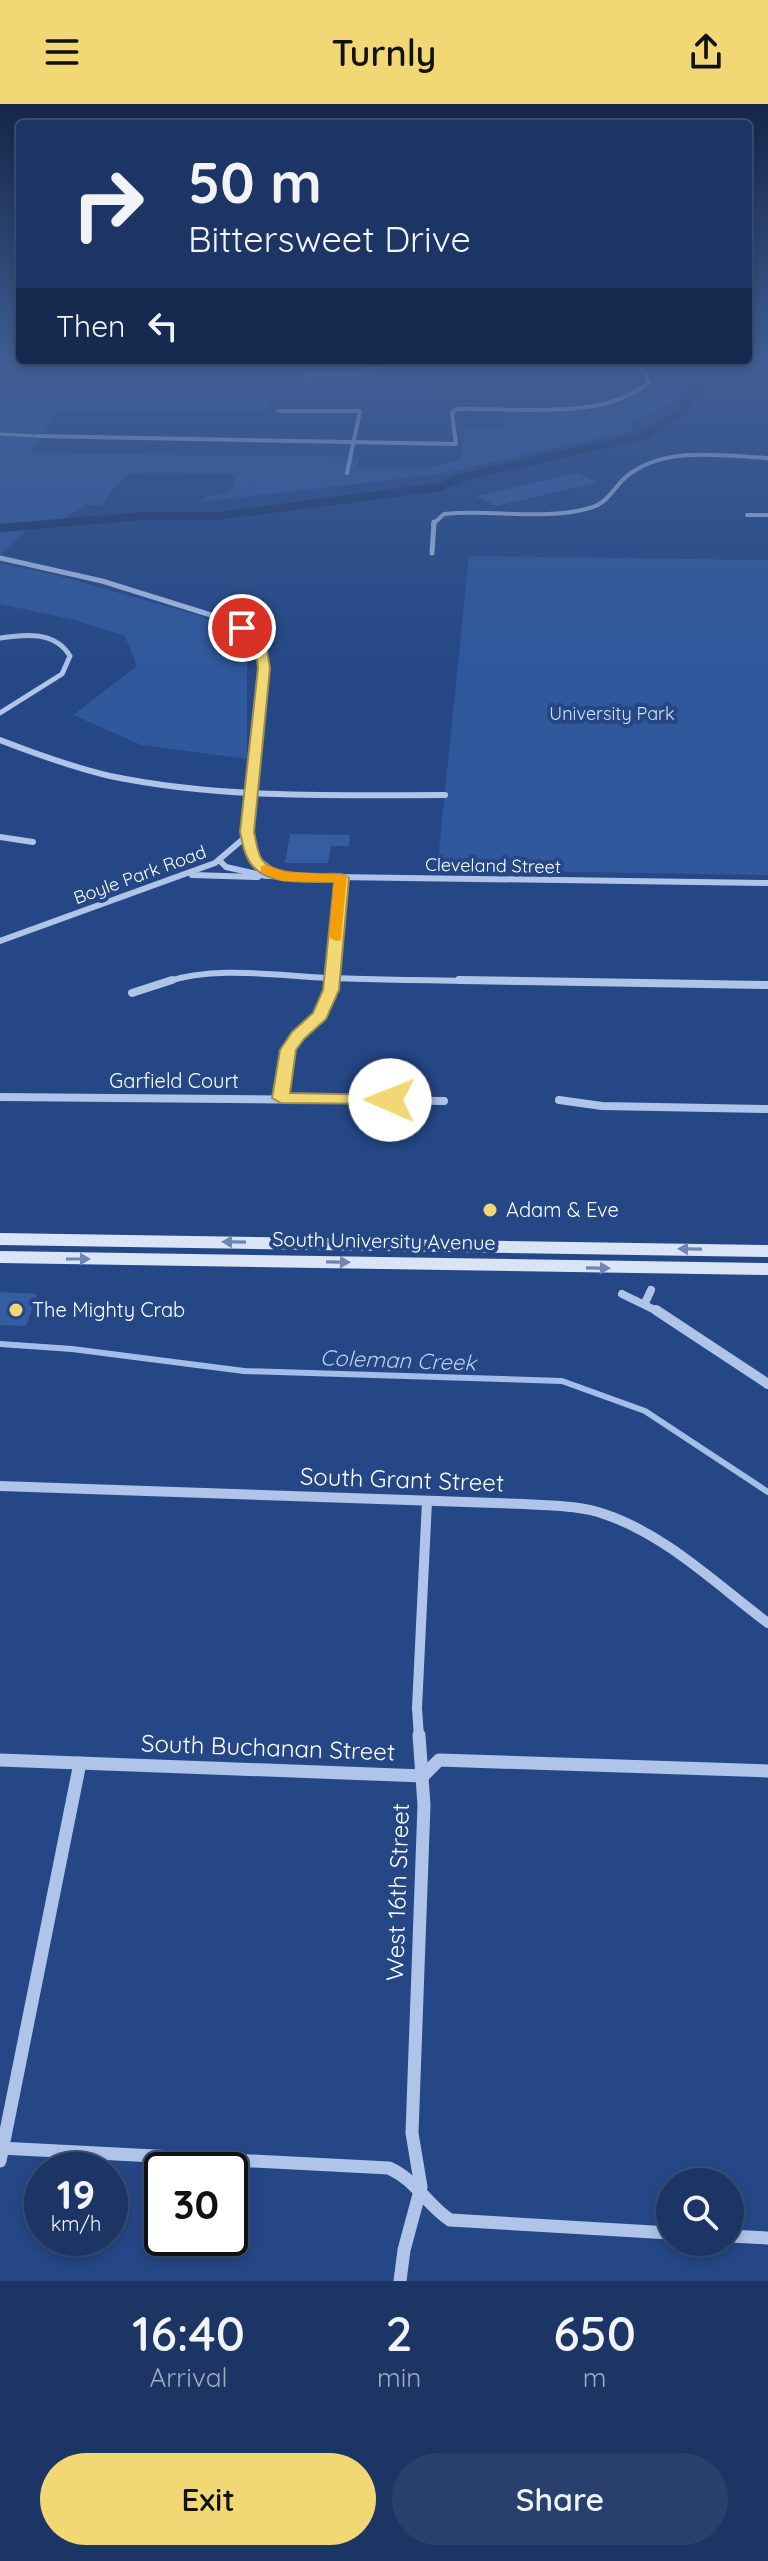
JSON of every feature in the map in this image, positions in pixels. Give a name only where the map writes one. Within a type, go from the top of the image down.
[{"type":"main road","name":"South University Avenue","points":[[0,1239],[768,1251]]},
{"type":"main road","name":"South University Avenue","points":[[0,1257],[768,1269]]},
{"type":"street","points":[[347,473],[348,469]]},
{"type":"street","points":[[432,553],[433,523],[444,514],[583,509],[612,498],[628,475],[641,469]]},
{"type":"street","points":[[747,515],[768,515]]},
{"type":"street","points":[[0,558],[88,577],[205,612],[242,628],[260,645],[264,668],[247,832],[254,858],[262,867],[282,877]]},
{"type":"street","points":[[0,638],[47,638],[63,645],[70,656],[67,668],[52,682],[0,713]]},
{"type":"street","points":[[0,740],[63,762],[151,786],[253,793],[445,795]]},
{"type":"street","name":"Boyle Park Road","points":[[0,941],[220,861],[247,832]]},
{"type":"street","points":[[0,837],[33,842]]},
{"type":"street","name":"Cleveland Street","points":[[220,861],[226,867],[282,877],[768,883]]},
{"type":"street","points":[[175,877],[204,874],[247,879],[266,876]]},
{"type":"street","points":[[281,1098],[288,1050],[298,1035],[322,1013],[332,978],[342,878]]},
{"type":"street","points":[[132,993],[187,975],[221,972],[332,978],[768,985]]},
{"type":"street","name":"Garfield Court","points":[[0,1097],[444,1101]]},
{"type":"street","points":[[559,1100],[602,1106],[768,1109]]},
{"type":"street","points":[[645,1303],[651,1290]]},
{"type":"street","points":[[622,1294],[645,1303],[768,1384]]},
{"type":"street","name":"South Grant Street","points":[[0,1486],[566,1507],[607,1515],[651,1539],[768,1623]]},
{"type":"street","name":"West 16th Street","points":[[400,2281],[404,2250],[421,2187],[412,2133],[423,1776],[417,1708],[427,1501]]},
{"type":"street","name":"South Buchanan Street","points":[[0,1760],[423,1776],[439,1760],[768,1771]]},
{"type":"street","points":[[80,1763],[1,2152],[389,2168],[407,2174],[450,2220],[656,2232]]},
{"type":"street","points":[[744,2237],[768,2238]]},
{"type":"green space","points":[[0,469],[463,469],[434,475],[199,502],[208,496],[230,493],[236,474],[129,473],[111,491],[103,506],[86,505],[64,519],[36,521],[0,555]]},
{"type":"green space","name":"University Park","points":[[469,556],[768,560],[768,875],[437,870]]},
{"type":"green space","points":[[0,564],[52,574],[201,616],[247,647],[247,759],[141,745],[73,715],[137,666],[125,636],[71,619],[0,604]]},
{"type":"building","points":[[577,473],[598,482],[497,506],[476,496]]},
{"type":"building","points":[[290,834],[350,835],[349,846],[331,846],[328,863],[285,863]]},
{"type":"building","name":"The Mighty Crab","points":[[0,1292],[37,1294],[26,1326],[0,1325]]},
{"type":"waterway","points":[[0,528],[142,516],[218,516],[442,487],[460,478],[501,469]]},
{"type":"waterway","name":"Coleman Creek","points":[[0,1344],[72,1349],[244,1371],[562,1381],[645,1411],[768,1492]]},
{"type":"slow traffic","points":[[266,869],[282,877],[342,878],[336,937]]},
{"type":"place","name":"Adam & Eve","points":[[490,1210]]},
{"type":"place","name":"The Mighty Crab","points":[[16,1310]]},
{"type":"route","points":[[242,628],[260,645],[264,668],[247,832],[254,858],[262,867],[282,877],[342,878],[331,990],[320,1016],[298,1035],[288,1050],[281,1098],[390,1100]]}]
